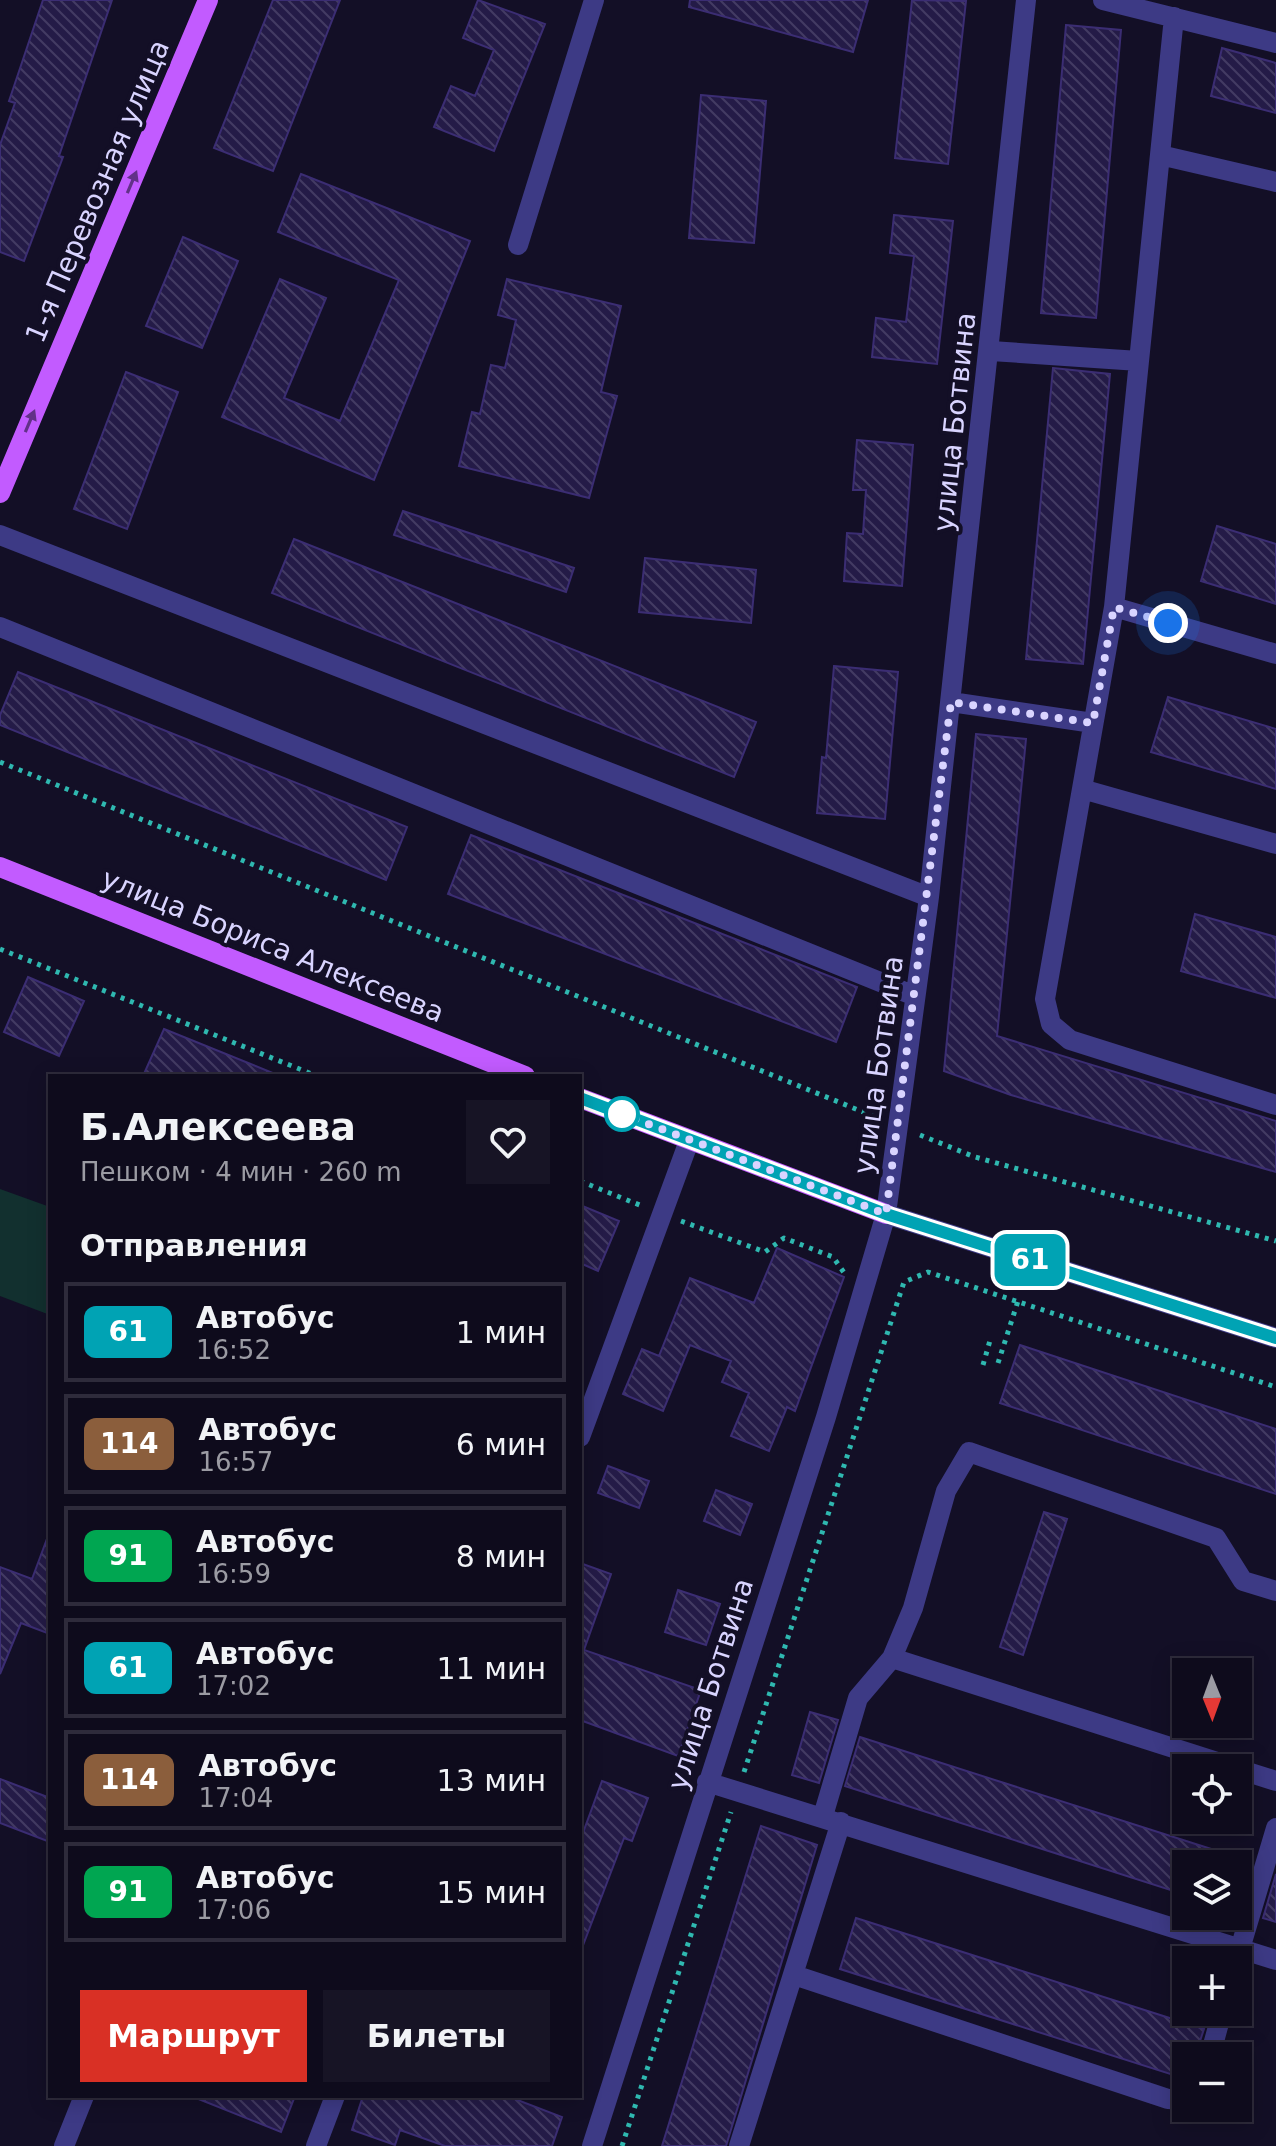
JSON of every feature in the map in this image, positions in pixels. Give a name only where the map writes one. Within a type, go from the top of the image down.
[{"type":"main road","name":"1-я Перевозная улица","points":[[0,493],[208,0]]},
{"type":"main road","name":"улица Бориса Алексеева","points":[[0,867],[489,1069],[515,1074]]},
{"type":"main road","points":[[582,1099],[886,1214]]},
{"type":"street","points":[[518,245],[594,0]]},
{"type":"street","name":"улица Ботвина","points":[[592,2146],[826,1417],[886,1214],[929,897],[991,351],[1026,0]]},
{"type":"street","points":[[1103,0],[1276,43]]},
{"type":"street","points":[[1174,17],[1114,607],[1045,999],[1051,1024],[1070,1040],[1276,1105]]},
{"type":"street","points":[[1160,155],[1276,182]]},
{"type":"street","points":[[991,351],[1139,361]]},
{"type":"street","points":[[0,535],[929,897]]},
{"type":"street","points":[[1114,607],[1276,654]]},
{"type":"street","points":[[0,627],[915,996]]},
{"type":"street","points":[[951,702],[1093,723]]},
{"type":"street","points":[[1082,789],[1276,844]]},
{"type":"street","points":[[582,1432],[689,1141]]},
{"type":"street","points":[[886,1214],[1276,1338]]},
{"type":"street","points":[[739,2146],[794,1975],[858,1698],[892,1658],[913,1608],[946,1491],[969,1452],[1216,1538],[1243,1581],[1276,1591]]},
{"type":"street","points":[[892,1658],[1193,1754]]},
{"type":"street","points":[[1252,1773],[1276,1781]]},
{"type":"street","points":[[707,1782],[832,1819],[1214,1946]]},
{"type":"street","points":[[1240,1946],[1276,1828]]},
{"type":"street","points":[[1252,1956],[1276,1960]]},
{"type":"street","points":[[794,1975],[1172,2099]]},
{"type":"street","points":[[64,2146],[83,2098]]},
{"type":"street","points":[[316,2146],[334,2098]]},
{"type":"path","points":[[0,762],[975,1157],[1276,1241]]},
{"type":"path","points":[[0,949],[312,1074]]},
{"type":"path","points":[[582,1182],[765,1252],[784,1238],[833,1257]]},
{"type":"path","points":[[622,2146],[904,1282],[928,1272],[1276,1387]]},
{"type":"path","points":[[998,1363],[1018,1301]]},
{"type":"path","points":[[983,1365],[991,1337]]},
{"type":"green space","points":[[0,1189],[48,1206],[48,1314],[0,1296]]},
{"type":"building","points":[[43,0],[112,0],[59,156],[63,157],[24,261],[0,252],[0,145],[15,103],[9,101]]},
{"type":"building","points":[[273,0],[340,0],[273,171],[214,148]]},
{"type":"building","points":[[478,0],[545,24],[494,151],[434,127],[451,86],[475,96],[494,50],[463,38]]},
{"type":"building","points":[[690,0],[868,0],[853,52],[689,7]]},
{"type":"building","points":[[912,0],[966,1],[948,164],[895,158]]},
{"type":"building","points":[[1066,25],[1121,30],[1096,318],[1041,313]]},
{"type":"building","points":[[1222,48],[1276,63],[1276,113],[1211,96]]},
{"type":"building","points":[[701,95],[766,101],[754,243],[689,238]]},
{"type":"building","points":[[301,174],[470,241],[374,480],[222,417],[280,279],[326,298],[284,398],[340,421],[399,280],[278,232]]},
{"type":"building","points":[[894,215],[953,221],[937,364],[872,357],[876,318],[906,322],[914,256],[890,253]]},
{"type":"building","points":[[183,237],[238,261],[202,348],[146,326]]},
{"type":"building","points":[[507,279],[621,306],[601,392],[617,396],[589,498],[459,466],[472,412],[480,414],[491,365],[505,368],[516,320],[498,315]]},
{"type":"building","points":[[1053,368],[1110,374],[1083,664],[1026,659]]},
{"type":"building","points":[[126,372],[178,392],[127,529],[74,509]]},
{"type":"building","points":[[857,440],[913,445],[902,586],[844,581],[847,533],[863,534],[866,490],[853,490]]},
{"type":"building","points":[[403,511],[574,568],[566,592],[394,535]]},
{"type":"building","points":[[1217,526],[1276,544],[1276,604],[1201,581]]},
{"type":"building","points":[[294,539],[756,722],[734,777],[272,593]]},
{"type":"building","points":[[645,558],[756,570],[751,623],[639,612]]},
{"type":"building","points":[[834,666],[898,672],[885,819],[817,813],[822,757],[826,758]]},
{"type":"building","points":[[18,672],[407,827],[386,880],[0,725],[0,715]]},
{"type":"building","points":[[1168,697],[1276,729],[1276,789],[1151,752]]},
{"type":"building","points":[[976,734],[1026,739],[997,1036],[1276,1121],[1276,1172],[1011,1095],[944,1071]]},
{"type":"building","points":[[471,835],[857,987],[836,1042],[448,894]]},
{"type":"building","points":[[1195,914],[1276,937],[1276,998],[1181,971]]},
{"type":"building","points":[[28,977],[84,1001],[59,1056],[4,1032]]},
{"type":"building","points":[[164,1029],[273,1073],[273,1074],[144,1074]]},
{"type":"building","points":[[582,1206],[619,1221],[598,1271],[582,1264]]},
{"type":"building","points":[[777,1248],[844,1277],[795,1411],[787,1407],[769,1451],[731,1436],[749,1393],[722,1382],[731,1361],[690,1345],[663,1411],[623,1394],[642,1349],[659,1356],[690,1278],[754,1303]]},
{"type":"building","points":[[1020,1345],[1276,1429],[1276,1494],[1000,1403]]},
{"type":"building","points":[[608,1466],[649,1481],[639,1508],[598,1493]]},
{"type":"building","points":[[716,1490],[752,1504],[740,1535],[704,1521]]},
{"type":"building","points":[[1044,1512],[1067,1519],[1023,1655],[1000,1647]]},
{"type":"building","points":[[48,1536],[48,1633],[21,1623],[0,1674],[0,1567],[32,1579]]},
{"type":"building","points":[[582,1564],[611,1574],[584,1650],[701,1690],[678,1756],[582,1721]]},
{"type":"building","points":[[678,1590],[720,1604],[706,1645],[665,1632]]},
{"type":"building","points":[[810,1712],[838,1720],[819,1783],[792,1775]]},
{"type":"building","points":[[860,1737],[1214,1850],[1172,1850],[1172,1891],[845,1786]]},
{"type":"building","points":[[0,1779],[48,1797],[48,1841],[0,1823]]},
{"type":"building","points":[[602,1781],[648,1798],[632,1841],[624,1838],[582,1948],[582,1836]]},
{"type":"building","points":[[761,1826],[817,1845],[726,2146],[662,2146]]},
{"type":"building","points":[[1276,1874],[1276,1922],[1263,1918]]},
{"type":"building","points":[[856,1918],[1172,2019],[1172,2026],[1204,2029],[1200,2042],[1172,2042],[1172,2075],[840,1969]]},
{"type":"building","points":[[196,2098],[294,2098],[281,2132]]},
{"type":"building","points":[[362,2098],[512,2098],[562,2117],[552,2146],[445,2146],[400,2130],[395,2145],[352,2130]]},
{"type":"bus line","name":"61","points":[[582,1099],[886,1214],[1276,1338]]},
{"type":"route","points":[[622,1114],[886,1214],[929,897],[951,702],[1093,723],[1114,607],[1168,623]]}]
